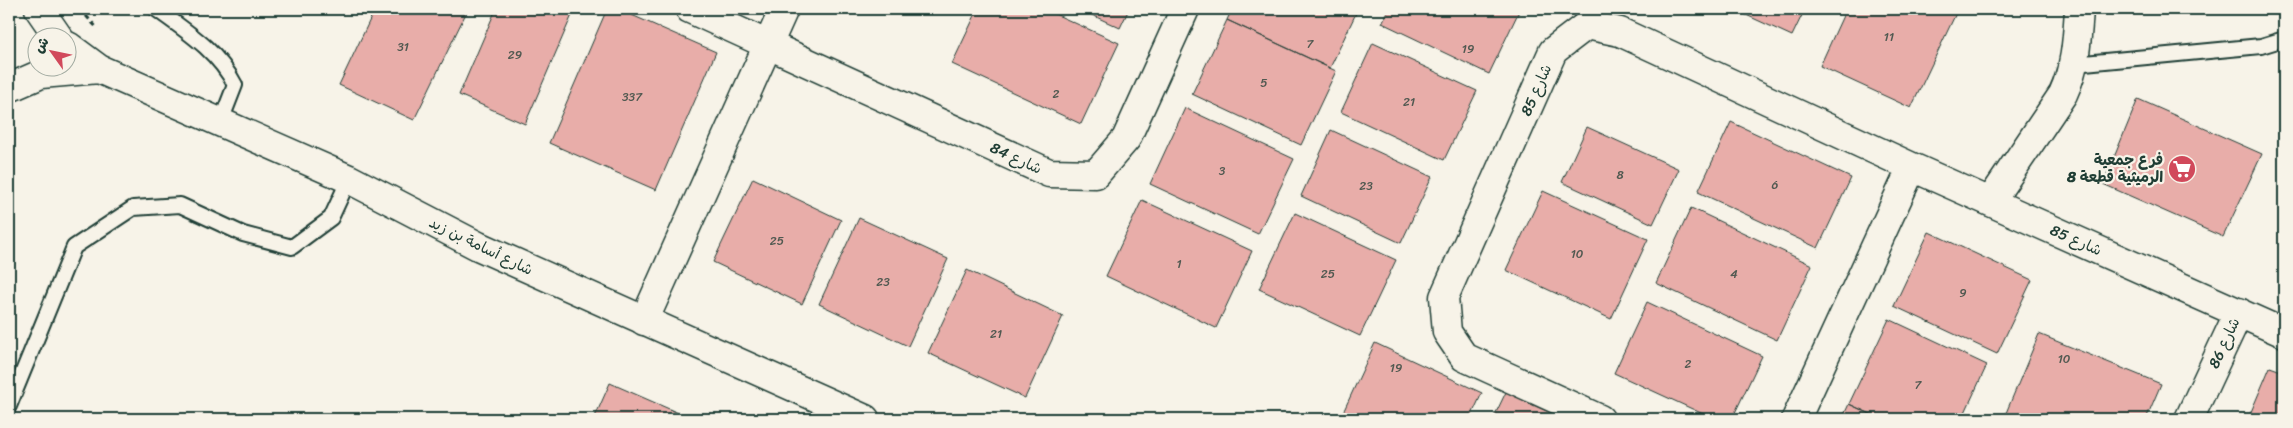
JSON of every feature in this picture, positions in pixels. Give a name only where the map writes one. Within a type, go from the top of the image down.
[{"type":"street","points":[[39,9],[52,28]]},
{"type":"street","name":"شارع 84","points":[[690,9],[1049,173],[1096,174],[1126,139],[1186,9]]},
{"type":"street","points":[[644,321],[784,9]]},
{"type":"street","points":[[1990,202],[2062,94],[2074,64],[2079,9]]},
{"type":"street","name":"شارع 85","points":[[1600,419],[1464,357],[1448,332],[1444,297],[1553,51],[1587,25],[1620,32],[1912,167],[2239,312]]},
{"type":"street","name":"شارع أسامة بن زيد","points":[[78,54],[98,69],[221,121],[349,179],[478,246],[866,419]]},
{"type":"street","name":"شارع أسامة بن زيد","points":[[9,88],[41,74],[98,69]]},
{"type":"street","points":[[1796,419],[1912,167]]},
{"type":"street","name":"شارع 86","points":[[2189,419],[2239,312],[2284,332]]},
{"type":"lane","points":[[156,9],[200,41],[227,69],[235,85],[221,121]]},
{"type":"lane","points":[[2074,64],[2261,46],[2284,39]]},
{"type":"lane","points":[[9,406],[74,247],[133,208],[180,205],[243,234],[292,248],[331,218],[349,179]]},
{"type":"building","points":[[375,9],[468,9],[414,120],[339,85]]},
{"type":"building","points":[[496,9],[557,9],[572,15],[525,124],[459,95]]},
{"type":"building","points":[[607,9],[618,9],[716,52],[656,190],[549,143]]},
{"type":"building","points":[[978,9],[1044,9],[1119,43],[1081,124],[952,64]]},
{"type":"building","points":[[1079,9],[1129,9],[1120,28]]},
{"type":"building","points":[[1232,9],[1358,9],[1330,68],[1227,20]]},
{"type":"building","points":[[1389,9],[1520,9],[1489,74],[1382,23]]},
{"type":"building","points":[[1733,9],[1805,9],[1792,36]]},
{"type":"building","points":[[1846,9],[1958,9],[1911,108],[1820,66]]},
{"type":"building","points":[[1227,20],[1336,71],[1301,145],[1192,94]]},
{"type":"building","points":[[1373,43],[1477,91],[1444,160],[1341,112]]},
{"type":"building","name":"فرع جمعية الرميثية قطعة 8","points":[[2138,99],[2262,154],[2223,237],[2103,184]]},
{"type":"building","points":[[1185,108],[1294,159],[1258,234],[1150,184]]},
{"type":"building","points":[[1731,122],[1851,178],[1818,248],[1698,192]]},
{"type":"building","points":[[1587,127],[1679,169],[1653,224],[1562,182]]},
{"type":"building","points":[[1331,130],[1432,177],[1401,243],[1301,196]]},
{"type":"building","points":[[753,178],[841,220],[802,304],[713,262]]},
{"type":"building","points":[[1543,191],[1648,239],[1611,319],[1506,270]]},
{"type":"building","points":[[1142,200],[1252,251],[1216,328],[1106,276]]},
{"type":"building","points":[[1691,208],[1812,265],[1777,340],[1656,283]]},
{"type":"building","points":[[1295,213],[1396,260],[1360,336],[1259,289]]},
{"type":"building","points":[[859,218],[948,259],[908,346],[819,304]]},
{"type":"building","points":[[1929,232],[2032,280],[1997,354],[1894,306]]},
{"type":"building","points":[[967,270],[1063,316],[1025,398],[928,353]]},
{"type":"building","points":[[1647,302],[1762,356],[1732,419],[1714,419],[1614,373]]},
{"type":"building","points":[[1889,319],[1987,365],[1962,419],[1881,419],[1849,404]]},
{"type":"building","points":[[2039,334],[2161,384],[2146,419],[2021,419],[2006,413]]},
{"type":"building","points":[[1375,343],[1482,393],[1470,419],[1340,419]]},
{"type":"building","points":[[2270,367],[2284,372],[2284,419],[2248,419]]},
{"type":"building","points":[[610,383],[692,419],[594,419]]},
{"type":"building","points":[[1506,392],[1564,419],[1493,419]]},
{"type":"building","points":[[1849,404],[1882,419],[1842,419]]},
{"type":"place","name":"فرع جمعية الرميثية قطعة 8","points":[[2182,169]]}]
